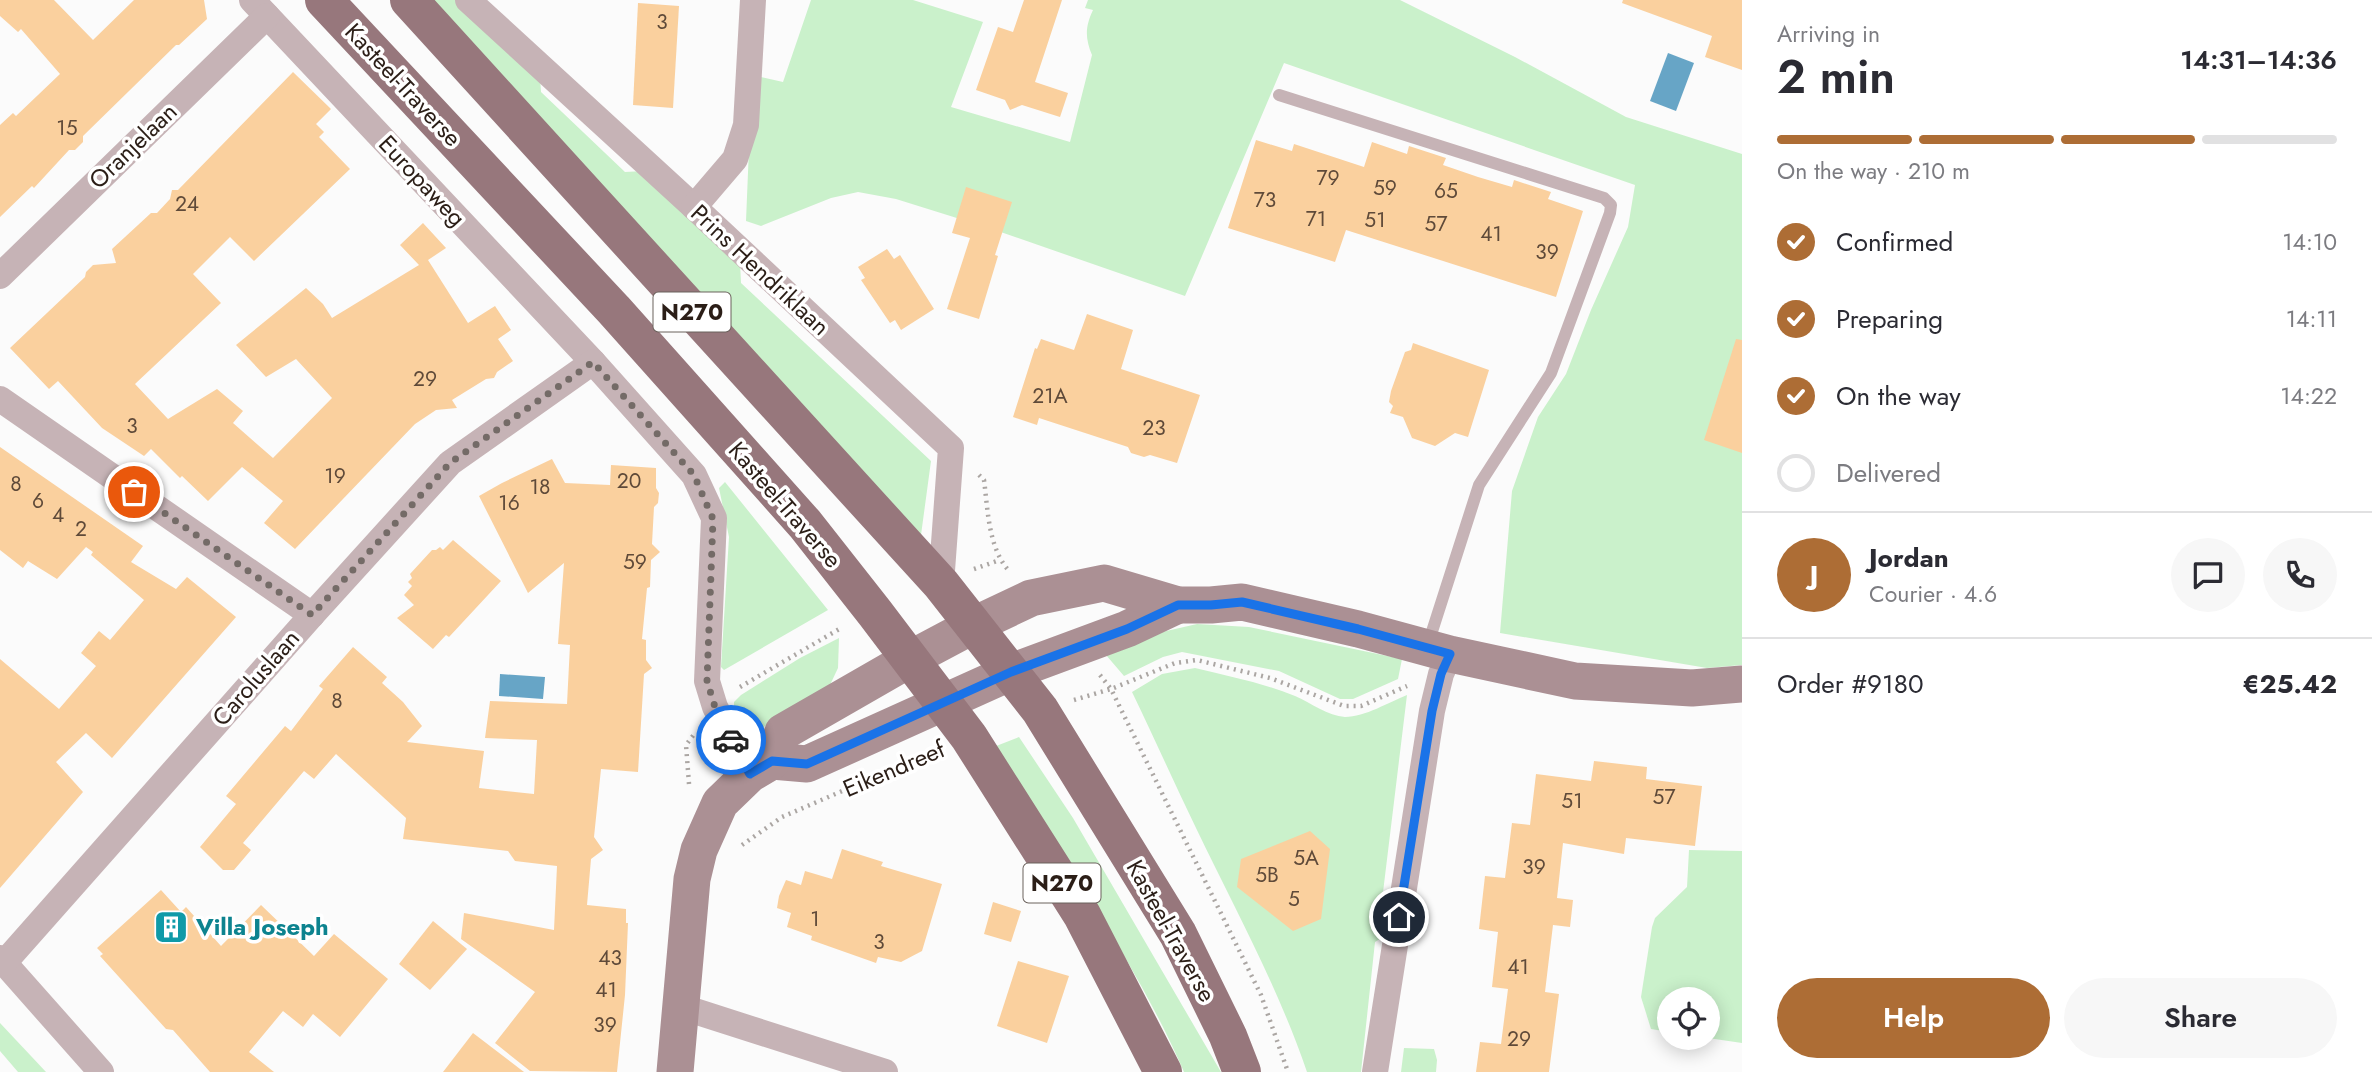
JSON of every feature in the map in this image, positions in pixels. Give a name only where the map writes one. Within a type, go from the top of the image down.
[{"type":"main road","name":"Kasteel-Traverse","points":[[324,0],[614,310],[804,524],[910,659],[969,737],[1082,915],[1163,1072]]},
{"type":"main road","name":"Kasteel-Traverse","points":[[408,0],[941,584],[1011,672],[1040,710],[1178,934],[1228,1036],[1242,1072]]},
{"type":"street","name":"Prins Hendriklaan","points":[[468,0],[694,206],[951,447],[941,584]]},
{"type":"street","points":[[694,206],[735,159],[746,124],[753,0]]},
{"type":"street","name":"Oranjelaan","points":[[0,276],[259,8]]},
{"type":"street","name":"Europaweg","points":[[259,8],[593,362]]},
{"type":"street","points":[[593,362],[694,475],[713,519],[707,681],[721,718],[761,767]]},
{"type":"street","name":"Caroluslaan","points":[[2,961],[450,463],[593,362]]},
{"type":"street","points":[[0,399],[312,615]]},
{"type":"street","points":[[675,1072],[692,879],[699,850],[720,803],[761,767],[783,732],[910,659],[1031,598],[1104,583],[1178,605],[1242,602],[1439,651],[1575,681],[1692,688],[1742,684]]},
{"type":"street","points":[[1011,672],[1127,629],[1178,605]]},
{"type":"street","points":[[1375,1072],[1432,711],[1441,674],[1439,651]]},
{"type":"street","name":"Eikendreef","points":[[761,767],[807,764],[1011,672]]},
{"type":"street","points":[[2,961],[101,1072]]},
{"type":"street","points":[[680,1006],[885,1072]]},
{"type":"lane","points":[[1279,95],[1604,198],[1611,205],[1551,373],[1479,485],[1439,651]]},
{"type":"path","name":"Kasteel-Traverse","points":[[1040,710],[1111,689],[1261,995],[1288,1072]]},
{"type":"path","name":"Eikendreef","points":[[737,848],[782,817],[969,737]]},
{"type":"green space","points":[[422,0],[457,0],[540,77],[541,92],[625,172],[644,171],[740,262],[741,283],[931,461],[921,535]]},
{"type":"green space","points":[[811,0],[913,0],[983,22],[951,107],[1070,142],[1092,55],[1087,32],[1093,10],[1085,8],[1088,0],[1400,0],[1515,57],[1626,117],[1742,154],[1742,665],[1707,668],[1500,633],[1512,491],[1538,417],[1566,374],[1628,227],[1635,185],[1284,63],[1185,296],[992,229],[896,199],[858,192],[831,198],[761,226],[746,221],[752,75],[783,82]]},
{"type":"green space","points":[[725,482],[828,610],[724,670],[721,667],[729,537],[719,488]]},
{"type":"green space","points":[[1197,624],[1249,627],[1402,659],[1398,679],[1353,699],[1340,699],[1279,671],[1182,652],[1163,657],[1124,676],[1106,655],[1140,637]]},
{"type":"green space","points":[[839,638],[838,668],[830,685],[759,730],[748,729],[734,710],[734,702],[741,695],[800,658]]},
{"type":"green space","points":[[1195,668],[1271,687],[1326,712],[1345,717],[1369,712],[1407,695],[1380,917],[1388,929],[1388,934],[1375,942],[1361,1072],[1307,1072],[1269,979],[1132,692],[1162,674]]},
{"type":"green space","points":[[1019,737],[1073,818],[1221,1072],[1184,1072],[1119,947],[991,748]]},
{"type":"green space","points":[[1689,850],[1742,851],[1742,1043],[1720,1040],[1720,987],[1657,987],[1657,1030],[1651,1029],[1641,997],[1652,927],[1655,918],[1687,887]]},
{"type":"green space","points":[[0,1023],[46,1072],[18,1072],[0,1051]]},
{"type":"green space","points":[[1404,1048],[1434,1049],[1436,1072],[1401,1072]]},
{"type":"water","points":[[1668,53],[1694,63],[1676,111],[1650,101]]},
{"type":"water","points":[[500,674],[545,677],[543,699],[499,696]]},
{"type":"building","points":[[0,0],[54,0],[93,40],[134,0],[204,0],[207,19],[176,45],[83,136],[83,142],[75,150],[69,150],[34,188],[32,186],[0,217],[0,125],[13,113],[16,116],[60,74],[21,29],[18,32],[0,16]]},
{"type":"building","points":[[1024,0],[1062,0],[1035,82],[1068,93],[1060,117],[1022,105],[1010,110],[1005,100],[976,90],[998,27],[1013,32]]},
{"type":"building","points":[[1623,0],[1742,0],[1742,70],[1705,57],[1712,36],[1622,3]]},
{"type":"building","points":[[638,3],[679,6],[673,108],[633,105]]},
{"type":"building","points":[[293,72],[331,109],[316,124],[324,132],[319,137],[350,169],[254,261],[230,237],[193,274],[221,303],[135,384],[168,419],[217,389],[243,411],[233,423],[273,458],[332,398],[296,359],[266,377],[236,345],[306,288],[323,304],[332,318],[419,265],[400,245],[423,223],[446,248],[428,260],[468,323],[495,306],[511,330],[498,339],[513,361],[497,372],[494,378],[486,379],[452,400],[457,408],[436,410],[415,424],[295,549],[264,523],[283,501],[242,467],[208,501],[151,449],[144,456],[102,428],[58,381],[49,389],[10,348],[85,277],[93,265],[116,263],[112,249],[151,213],[157,213],[170,199],[172,190],[178,190]]},
{"type":"building","points":[[1256,140],[1292,151],[1294,144],[1364,167],[1372,142],[1407,154],[1409,146],[1446,158],[1443,165],[1478,177],[1512,187],[1514,180],[1551,192],[1548,199],[1583,211],[1556,297],[1346,230],[1335,262],[1228,228]]},
{"type":"building","points":[[966,187],[1012,202],[979,319],[947,309],[970,238],[952,233]]},
{"type":"building","points":[[887,249],[894,259],[900,255],[934,309],[901,330],[895,320],[890,323],[861,280],[865,278],[858,267]]},
{"type":"building","points":[[1087,314],[1133,330],[1121,369],[1200,395],[1177,463],[1131,453],[1128,447],[1039,418],[1037,425],[1013,417],[1035,348],[1037,349],[1041,339],[1074,350]]},
{"type":"building","points":[[1736,339],[1742,340],[1742,453],[1704,440]]},
{"type":"building","points":[[1413,343],[1489,370],[1468,437],[1455,433],[1435,446],[1412,438],[1403,417],[1390,413],[1393,406],[1389,402],[1391,391],[1405,352],[1411,350]]},
{"type":"building","points":[[0,447],[143,546],[131,562],[176,589],[187,577],[236,617],[112,758],[86,733],[56,762],[83,792],[0,888],[0,659],[59,709],[96,666],[81,653],[99,631],[110,640],[144,600],[91,555],[93,552],[86,547],[57,579],[28,561],[23,568],[0,550]]},
{"type":"building","points":[[552,459],[565,483],[610,485],[611,465],[656,468],[656,488],[659,493],[658,503],[654,507],[652,544],[660,552],[651,560],[642,639],[646,640],[646,660],[652,668],[644,674],[638,772],[601,769],[594,837],[603,850],[591,859],[587,905],[626,909],[628,923],[625,995],[617,1072],[530,1071],[495,1043],[535,992],[461,939],[464,913],[554,930],[557,866],[515,861],[508,851],[403,839],[406,818],[336,754],[314,779],[304,771],[243,843],[251,850],[234,870],[223,870],[200,847],[236,804],[226,796],[285,726],[291,731],[323,689],[319,686],[353,647],[387,677],[382,683],[403,702],[422,726],[407,742],[484,751],[479,788],[534,794],[537,740],[485,738],[490,701],[567,704],[570,645],[558,644],[564,563],[528,593],[479,496]]},
{"type":"building","points":[[453,540],[501,581],[449,637],[446,635],[433,649],[397,618],[414,605],[404,595],[412,586],[408,582],[412,578],[410,574],[432,550],[440,547],[443,550]]},
{"type":"building","points":[[1594,761],[1647,767],[1646,779],[1702,786],[1695,846],[1626,838],[1624,854],[1563,843],[1557,898],[1573,900],[1570,927],[1553,925],[1545,992],[1559,994],[1549,1072],[1476,1072],[1480,1042],[1501,1044],[1508,989],[1492,987],[1498,932],[1479,929],[1485,876],[1505,878],[1512,823],[1530,825],[1536,774],[1591,781]]},
{"type":"building","points":[[1310,831],[1330,849],[1321,919],[1293,931],[1237,887],[1241,859]]},
{"type":"building","points":[[842,849],[883,862],[881,866],[942,884],[922,951],[901,962],[878,957],[876,963],[811,940],[812,936],[787,927],[791,913],[777,908],[786,880],[801,885],[805,871],[832,879]]},
{"type":"building","points":[[161,890],[181,912],[186,907],[221,946],[261,905],[314,956],[334,934],[388,979],[340,1037],[313,1014],[303,1027],[283,1011],[249,1052],[274,1072],[210,1072],[173,1030],[166,1029],[100,956],[103,954],[97,948]]},
{"type":"building","points":[[993,902],[1021,911],[1011,942],[984,934]]},
{"type":"building","points":[[433,921],[467,949],[430,990],[399,964]]},
{"type":"building","points":[[1018,961],[1069,976],[1047,1043],[997,1026]]},
{"type":"building","points":[[473,1033],[524,1072],[443,1072]]},
{"type":"way so far","points":[[134,492],[312,615],[450,463],[593,362],[694,475],[713,519],[707,681],[715,707],[731,740]]},
{"type":"place","name":"Villa Joseph","points":[[171,927]]},
{"type":"route","points":[[731,740],[750,774],[772,761],[807,764],[1011,672],[1127,629],[1178,605],[1242,602],[1358,629],[1450,654],[1441,674],[1432,711],[1399,917]]}]
